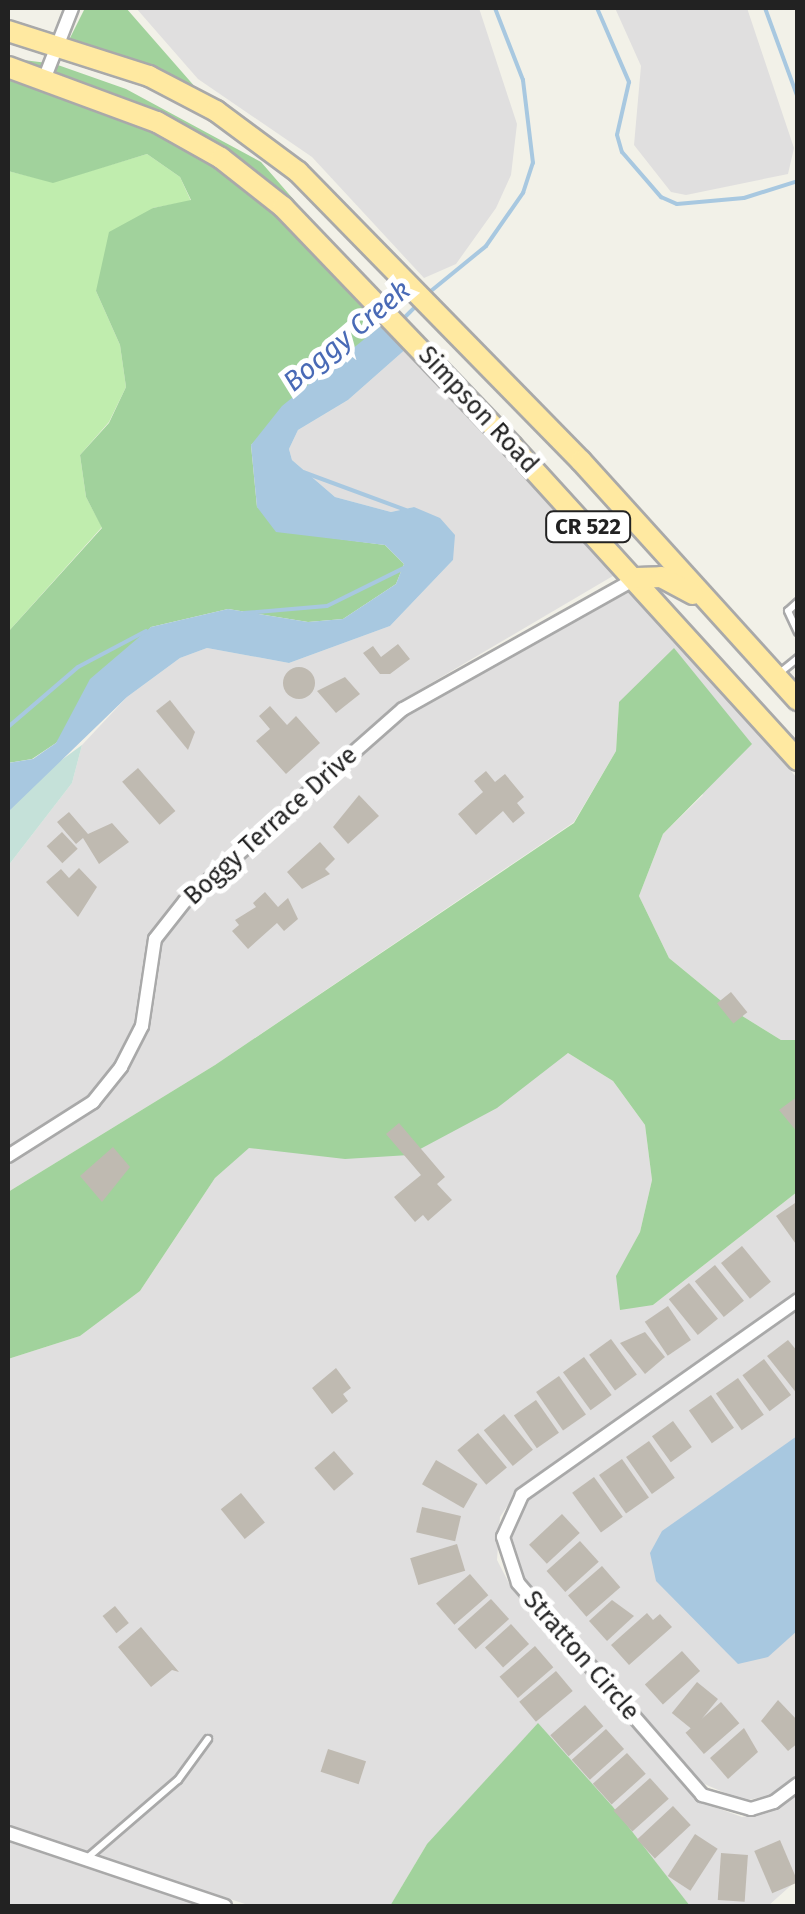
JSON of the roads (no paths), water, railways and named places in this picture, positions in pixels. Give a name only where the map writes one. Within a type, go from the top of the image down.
[{"type":"main road","name":"Simpson Road","points":[[8,31],[58,43],[149,76],[216,111],[298,172],[379,248],[798,700]]},
{"type":"main road","name":"Simpson Road","points":[[8,66],[157,122],[221,158],[350,273],[636,578],[798,760]]},
{"type":"main road","points":[[636,578],[679,584],[726,620]]},
{"type":"street","points":[[45,78],[72,8]]},
{"type":"street","name":"Boggy Terrace Drive","points":[[8,1156],[93,1102],[121,1068],[142,1026],[155,939],[185,901],[403,708],[636,578]]},
{"type":"street","name":"Stratton Circle","points":[[798,1300],[522,1496],[503,1537],[518,1583],[702,1795],[751,1808],[798,1784]]},
{"type":"street","points":[[8,1833],[225,1906]]},
{"type":"lane","points":[[798,602],[788,611],[798,632]]},
{"type":"lane","points":[[776,676],[798,658]]},
{"type":"lane","points":[[86,1860],[178,1780],[208,1739]]},
{"type":"waterway","name":"Boggy Creek","points":[[426,295],[486,246],[523,193],[533,163],[523,80],[495,8]]},
{"type":"waterway","name":"Boggy Creek","points":[[597,8],[629,82],[617,135],[622,152],[661,197],[677,204],[744,198],[798,181]]},
{"type":"waterway","name":"Boggy Creek","points":[[765,8],[798,98]]},
{"type":"waterway","name":"Boggy Creek","points":[[402,320],[416,306]]},
{"type":"waterway","name":"Boggy Creek","points":[[303,472],[406,510]]},
{"type":"waterway","name":"Boggy Creek","points":[[244,613],[327,606],[404,568]]},
{"type":"waterway","name":"Boggy Creek","points":[[8,727],[78,667],[146,631]]}]
